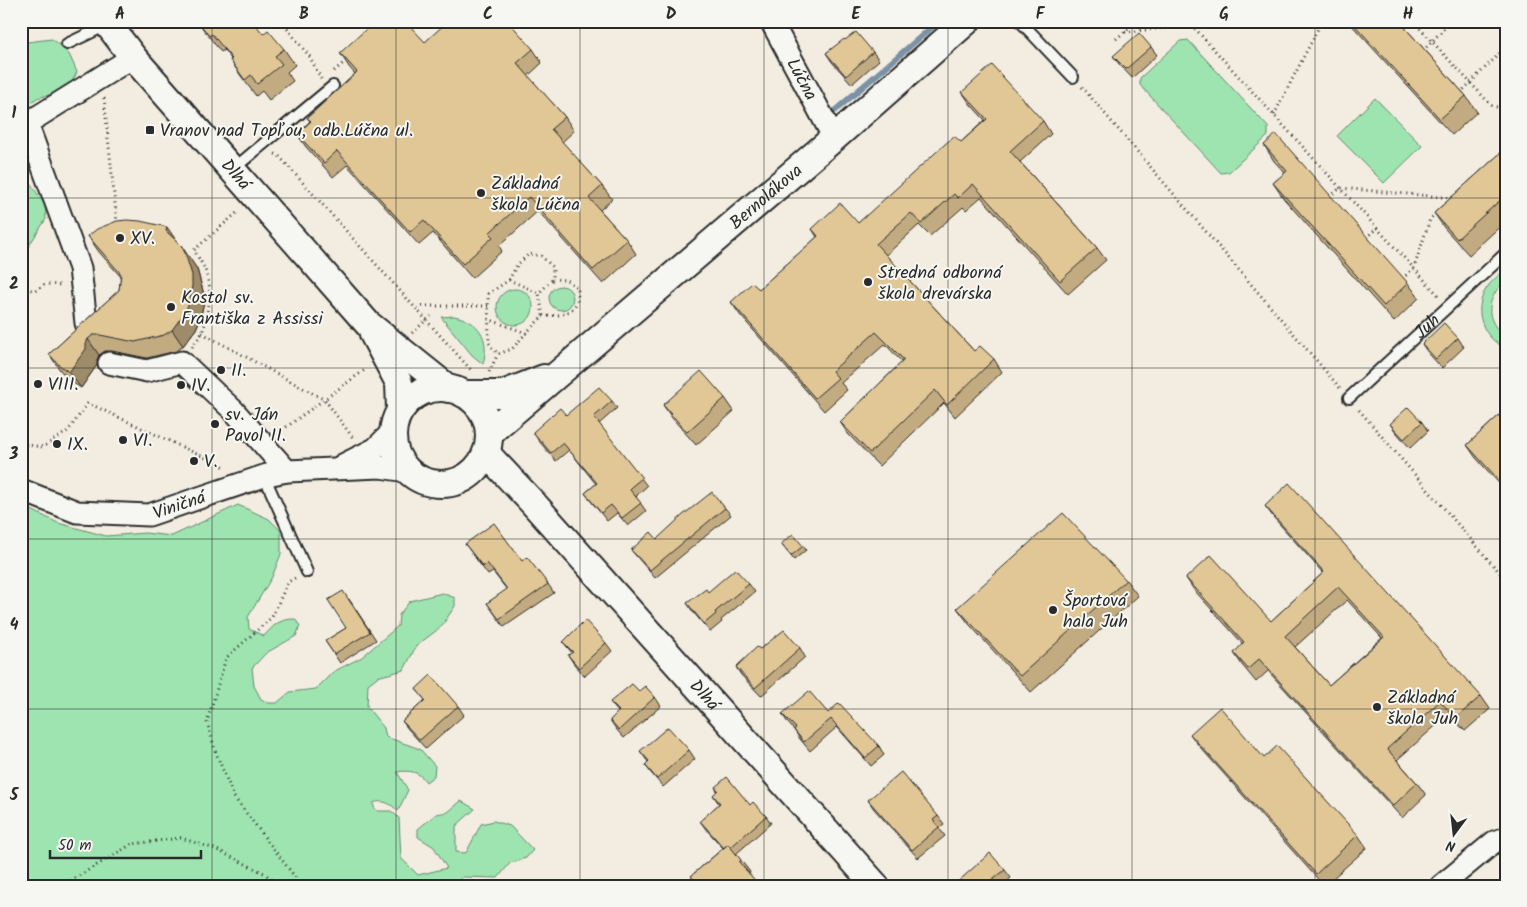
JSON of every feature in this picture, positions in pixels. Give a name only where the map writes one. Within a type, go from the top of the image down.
[{"type":"street","name":"Lúčna","points":[[771,21],[834,138]]},
{"type":"street","name":"Bernolákova","points":[[488,443],[563,370],[834,138],[967,21]]},
{"type":"street","name":"Dlhá","points":[[108,22],[133,57],[368,324]]},
{"type":"street","points":[[86,323],[80,268],[24,126],[133,57]]},
{"type":"street","points":[[368,324],[463,386],[482,410],[487,421],[488,443],[481,464],[473,473],[452,484],[428,483],[416,478],[398,460],[393,446],[399,383],[368,324]]},
{"type":"street","points":[[109,363],[147,371],[182,362],[234,411],[262,444],[277,473]]},
{"type":"street","points":[[336,468],[375,449],[396,421],[409,399],[421,392],[435,388],[463,386],[503,394],[563,370]]},
{"type":"street","name":"Dlhá","points":[[488,443],[533,503],[876,886]]},
{"type":"street","name":"Viničná","points":[[21,490],[77,512],[149,514],[277,473],[336,468],[380,467],[407,471]]},
{"type":"street","points":[[463,479],[494,482],[533,503]]},
{"type":"street","points":[[1441,886],[1494,842],[1506,838]]},
{"type":"lane","points":[[1020,21],[1073,77]]},
{"type":"lane","points":[[67,44],[108,22]]},
{"type":"lane","points":[[232,170],[333,86]]},
{"type":"lane","name":"Juh","points":[[1348,398],[1506,253]]},
{"type":"lane","points":[[277,473],[269,487],[308,572]]},
{"type":"path","points":[[281,21],[310,57],[322,81],[350,57]]},
{"type":"path","points":[[1116,39],[1137,21]]},
{"type":"path","points":[[1188,21],[1448,306]]},
{"type":"path","points":[[1125,32],[1232,21]]},
{"type":"path","points":[[1274,115],[1322,21]]},
{"type":"path","points":[[1413,21],[1492,106],[1506,109]]},
{"type":"path","points":[[1423,52],[1451,21]]},
{"type":"path","points":[[1460,93],[1506,48]]},
{"type":"path","points":[[101,77],[118,230]]},
{"type":"path","points":[[1073,77],[1506,580]]},
{"type":"path","points":[[255,151],[278,155],[426,320],[463,386]]},
{"type":"path","points":[[1330,197],[1340,188],[1453,198],[1459,204]]},
{"type":"path","points":[[1447,203],[1460,191]]},
{"type":"path","points":[[1402,279],[1414,268],[1430,219],[1441,208]]},
{"type":"path","points":[[240,210],[194,250],[205,269],[210,288],[206,321],[202,334],[324,400],[354,439]]},
{"type":"path","points":[[1366,238],[1377,228]]},
{"type":"path","points":[[498,354],[489,344],[488,294],[509,280],[517,264],[529,254],[541,256],[553,267],[553,279],[539,293]]},
{"type":"path","points":[[487,377],[498,354],[512,349],[543,316],[567,313],[577,303],[578,289],[567,280],[553,279]]},
{"type":"path","points":[[509,280],[539,293]]},
{"type":"path","points":[[21,287],[34,291],[45,284],[66,286]]},
{"type":"path","points":[[539,293],[543,316]]},
{"type":"path","points":[[422,306],[488,306]]},
{"type":"path","points":[[412,333],[431,316]]},
{"type":"path","points":[[488,319],[526,333]]},
{"type":"path","points":[[262,444],[369,366]]},
{"type":"path","points":[[21,444],[43,447],[68,431],[88,403],[230,470]]},
{"type":"path","points":[[298,886],[295,877],[234,797],[216,753],[207,722],[226,658],[272,617],[288,582],[308,572]]},
{"type":"path","points":[[62,886],[132,844],[181,838],[224,853],[264,873],[280,886]]},
{"type":"green space","points":[[52,39],[69,54],[77,72],[68,90],[37,98],[21,111],[21,40],[27,42]]},
{"type":"green space","points":[[1188,40],[1268,127],[1268,136],[1229,172],[1221,173],[1140,85],[1140,78],[1180,41]]},
{"type":"green space","points":[[1375,98],[1422,146],[1384,183],[1337,136]]},
{"type":"green space","points":[[21,156],[29,181],[45,205],[46,219],[21,258]]},
{"type":"green space","points":[[1506,269],[1506,280],[1494,294],[1490,309],[1493,323],[1506,337],[1506,348],[1498,344],[1486,331],[1480,315],[1480,306],[1488,286]]},
{"type":"green space","points":[[561,286],[570,289],[573,298],[570,307],[561,310],[552,307],[549,298],[552,289]]},
{"type":"green space","points":[[515,289],[527,295],[533,307],[527,319],[515,325],[503,319],[497,307],[503,295]]},
{"type":"green space","points":[[454,316],[470,322],[481,332],[485,347],[483,364],[472,355],[441,317]]},
{"type":"green space","points":[[21,505],[58,523],[106,536],[145,533],[172,536],[238,505],[269,519],[281,531],[281,554],[272,577],[248,617],[249,629],[264,636],[281,621],[295,619],[300,626],[296,636],[266,653],[252,668],[254,686],[261,699],[268,703],[277,703],[290,692],[316,689],[333,672],[362,657],[398,626],[399,615],[410,601],[442,593],[455,598],[455,606],[441,627],[416,646],[404,670],[377,677],[368,684],[367,707],[384,728],[386,737],[420,749],[435,766],[434,776],[426,782],[413,772],[397,772],[408,790],[398,811],[390,804],[383,802],[373,803],[374,807],[377,811],[391,811],[399,818],[401,858],[418,875],[447,868],[434,847],[418,837],[418,829],[436,814],[448,812],[461,801],[475,809],[456,826],[456,852],[466,853],[481,824],[494,821],[510,826],[533,850],[526,858],[510,863],[498,878],[462,877],[453,886],[21,886]]},
{"type":"building","points":[[198,21],[253,21],[263,34],[268,30],[284,49],[275,56],[282,64],[257,84],[251,75],[245,80],[230,60],[232,59],[212,34],[209,36]]},
{"type":"building","points":[[375,21],[405,21],[425,42],[448,21],[508,21],[533,49],[517,63],[565,117],[551,129],[602,186],[589,198],[627,240],[593,270],[529,197],[489,233],[493,237],[463,264],[424,220],[410,232],[337,151],[324,163],[297,134],[311,121],[307,118],[357,72],[340,53]]},
{"type":"building","points":[[1351,21],[1399,21],[1466,96],[1440,119]]},
{"type":"building","points":[[856,32],[873,52],[846,76],[826,53]]},
{"type":"building","points":[[1139,33],[1151,47],[1126,69],[1113,56]]},
{"type":"building","points":[[992,65],[1043,121],[1010,151],[1097,248],[1060,281],[973,184],[958,198],[954,194],[921,224],[911,213],[876,244],[974,351],[980,346],[994,359],[947,405],[935,390],[870,453],[840,422],[904,360],[876,332],[832,371],[838,378],[815,398],[731,302],[752,283],[759,289],[818,236],[812,229],[840,203],[858,223],[954,136],[961,142],[987,119],[962,92]]},
{"type":"building","points":[[1276,134],[1408,283],[1384,306],[1273,183],[1287,171],[1264,145]]},
{"type":"building","points":[[1506,148],[1506,195],[1457,239],[1434,213]]},
{"type":"building","name":"Kostol sv. Františka z Assissi","points":[[127,220],[167,227],[166,231],[181,245],[192,275],[189,303],[172,330],[164,335],[135,342],[93,335],[88,339],[86,349],[69,372],[49,354],[119,290],[121,274],[88,236],[97,229],[117,221]]},
{"type":"building","points":[[1444,323],[1458,338],[1436,359],[1422,344]]},
{"type":"building","points":[[701,371],[725,398],[687,432],[663,405]]},
{"type":"building","points":[[599,387],[612,401],[594,417],[642,478],[630,490],[641,503],[622,518],[611,505],[601,513],[585,493],[597,483],[563,443],[551,453],[533,432],[560,408],[566,415]]},
{"type":"building","points":[[1408,407],[1422,422],[1404,439],[1390,424]]},
{"type":"building","points":[[1506,409],[1506,488],[1467,445]]},
{"type":"building","points":[[1289,483],[1481,696],[1456,718],[1440,701],[1387,749],[1417,783],[1393,806],[1259,659],[1248,669],[1234,653],[1244,642],[1186,578],[1211,555],[1271,621],[1324,572],[1265,506]],"holes":[[[1338,587],[1384,637],[1329,685],[1285,636]]]},
{"type":"building","points":[[712,492],[725,508],[650,570],[631,550],[651,532],[657,539]]},
{"type":"building","name":"Športová hala Juh","points":[[1063,513],[1126,580],[1020,676],[957,608]]},
{"type":"building","points":[[494,523],[522,561],[527,557],[548,584],[499,619],[487,603],[507,589],[487,563],[483,567],[465,544]]},
{"type":"building","points":[[793,534],[803,546],[791,556],[781,544]]},
{"type":"building","points":[[735,569],[749,584],[715,612],[716,614],[704,624],[687,603],[706,589],[708,592]]},
{"type":"building","points":[[343,591],[370,632],[334,654],[325,641],[346,628],[328,600]]},
{"type":"building","points":[[585,620],[606,643],[579,668],[568,655],[573,652],[563,642]]},
{"type":"building","points":[[784,630],[800,648],[755,688],[736,667],[757,647],[760,649]]},
{"type":"building","points":[[431,675],[458,706],[420,740],[402,721],[425,700],[416,689]]},
{"type":"building","points":[[632,684],[639,691],[645,686],[655,697],[619,730],[610,720],[619,711],[610,702]]},
{"type":"building","points":[[809,691],[828,713],[839,703],[879,746],[865,758],[831,719],[804,742],[794,730],[796,728],[782,714]]},
{"type":"building","points":[[1220,707],[1264,758],[1277,746],[1358,835],[1316,874],[1190,734]]},
{"type":"building","points":[[668,727],[689,750],[657,779],[645,765],[649,761],[640,751]]},
{"type":"building","points":[[901,772],[938,816],[933,820],[939,827],[912,850],[868,800]]},
{"type":"building","points":[[727,777],[750,805],[753,802],[766,816],[731,847],[728,844],[724,848],[700,821],[720,803],[713,795],[718,790],[715,787]]},
{"type":"building","points":[[728,844],[741,860],[739,862],[758,886],[700,886],[691,876]]},
{"type":"building","points":[[990,853],[1005,870],[985,886],[953,886]]},
{"type":"waterway","points":[[831,114],[939,21]]},
{"type":"place","name":"Vranov nad Topľou, odb.Lúčna ul.","points":[[150,130]]},
{"type":"place","name":"Základná škola Lúčna","points":[[481,193]]},
{"type":"place","name":"XV.","points":[[120,238]]},
{"type":"place","name":"Stredná odborná škola drevárska","points":[[868,282]]},
{"type":"place","name":"Kostol sv. Františka z Assissi","points":[[171,307]]},
{"type":"place","name":"II.","points":[[221,370]]},
{"type":"place","name":"VIII.","points":[[38,384]]},
{"type":"place","name":"IV.","points":[[181,385]]},
{"type":"place","name":"sv. Ján Pavol II.","points":[[215,424]]},
{"type":"place","name":"VI.","points":[[123,440]]},
{"type":"place","name":"IX.","points":[[57,444]]},
{"type":"place","name":"V.","points":[[194,461]]},
{"type":"place","name":"Športová hala Juh","points":[[1053,610]]},
{"type":"place","name":"Základná škola Juh","points":[[1377,707]]}]
